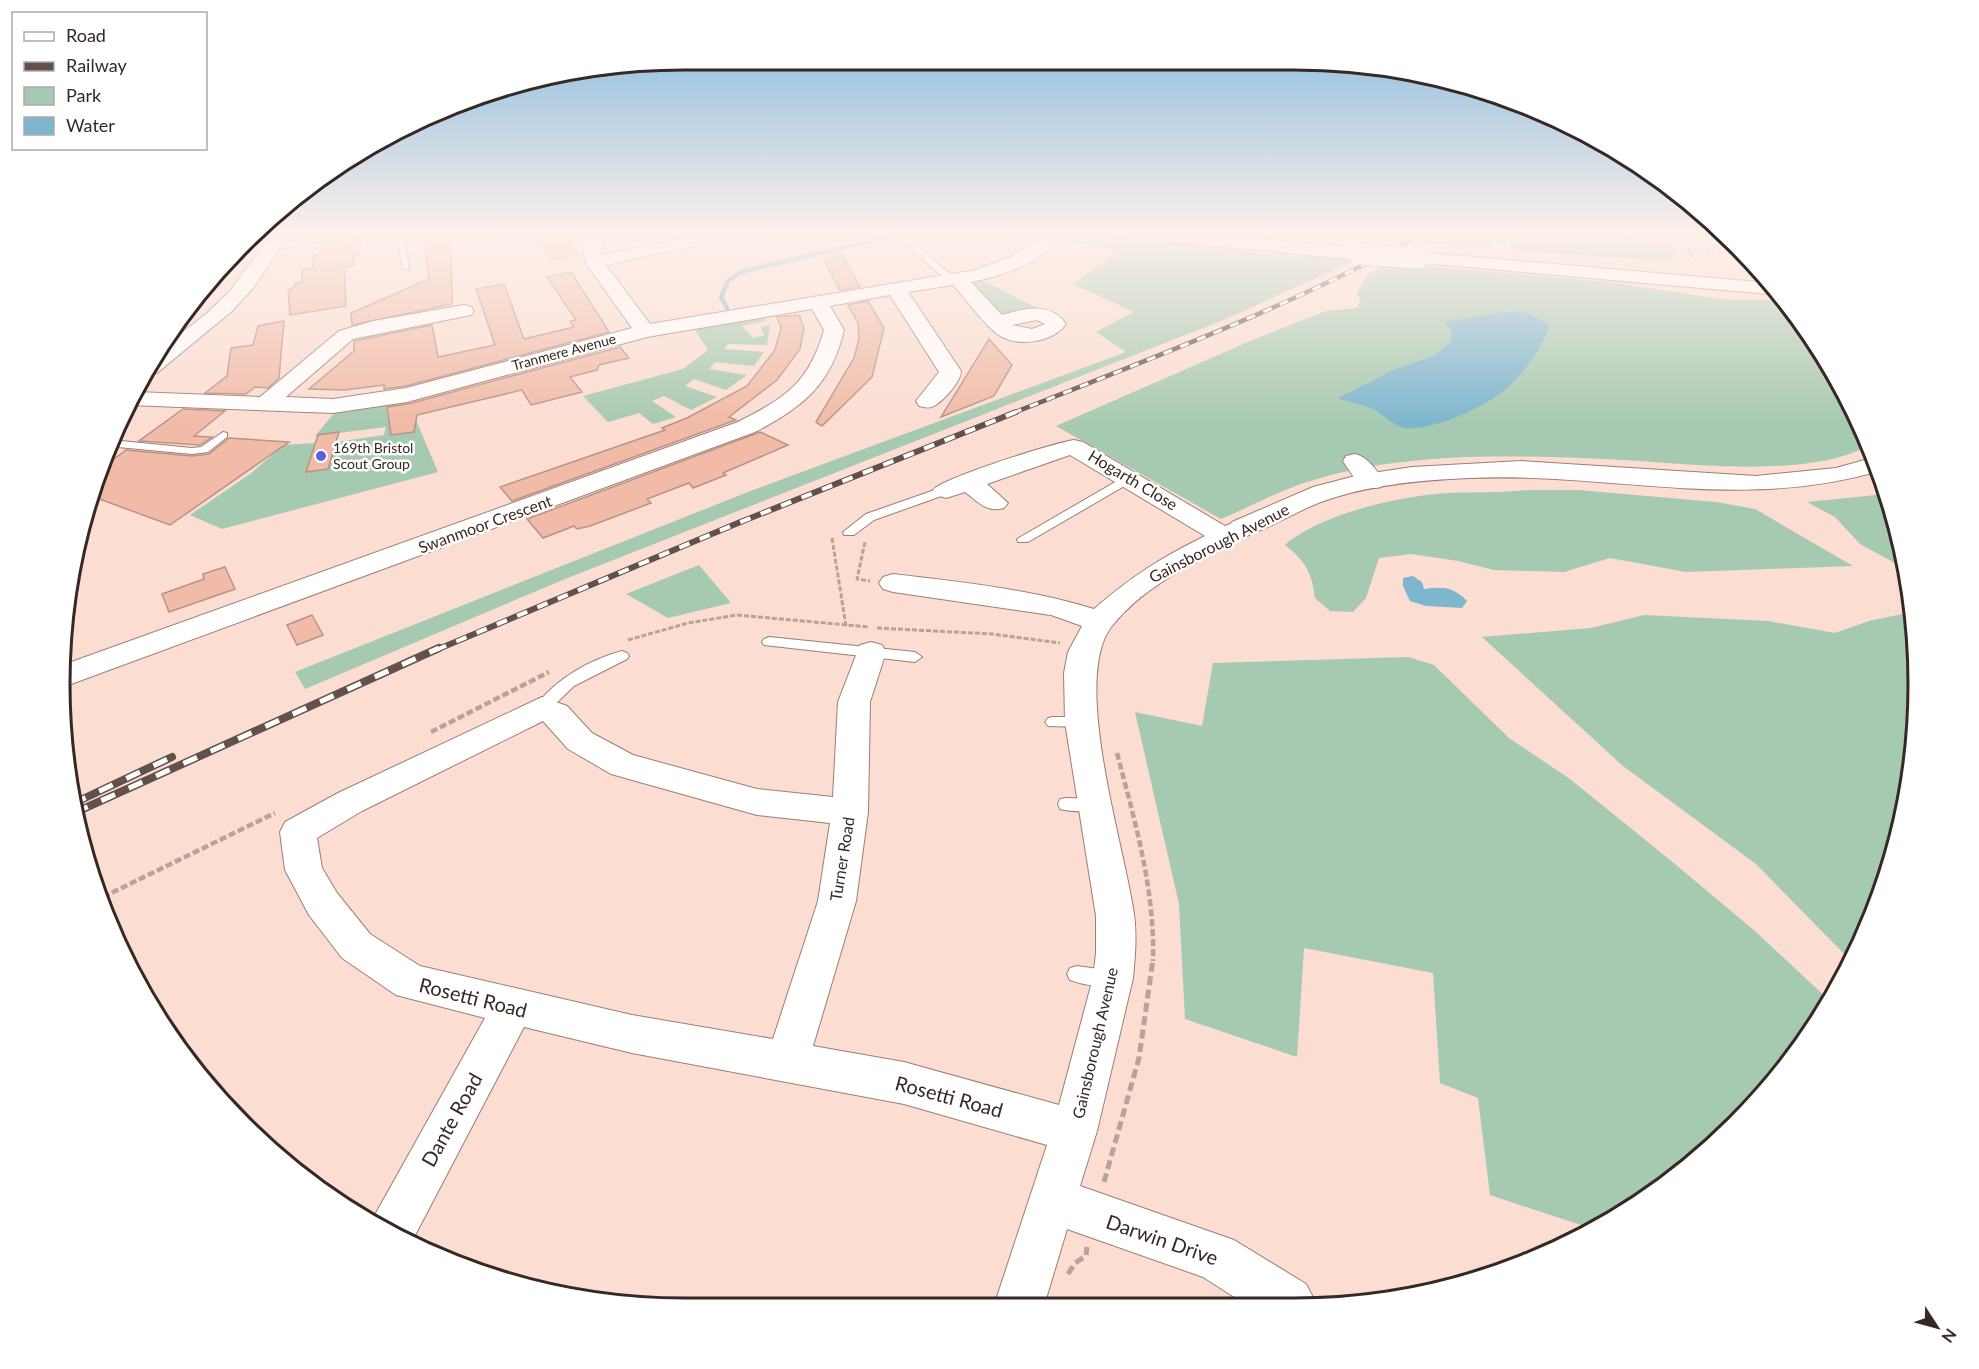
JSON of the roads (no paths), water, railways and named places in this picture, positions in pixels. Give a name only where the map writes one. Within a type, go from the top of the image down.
[{"type":"main road","name":"Gainsborough Avenue","points":[[1233,533],[1279,510],[1334,489],[1463,471],[1514,469],[1750,483],[1837,474],[1868,466]]},
{"type":"street","points":[[167,355],[204,327],[234,297]]},
{"type":"street","points":[[620,297],[645,331]]},
{"type":"street","name":"Tranmere Avenue","points":[[141,399],[331,409],[407,395],[645,331],[842,297]]},
{"type":"street","points":[[901,297],[950,372],[950,377],[927,401]]},
{"type":"street","points":[[972,297],[998,323]]},
{"type":"street","name":"Swanmoor Crescent","points":[[70,674],[689,450],[761,420],[807,387],[827,358],[834,330],[818,301]]},
{"type":"street","points":[[266,404],[346,336],[373,327],[464,311]]},
{"type":"street","name":"Hogarth Close","points":[[957,486],[1063,448],[1074,447],[1233,533]]},
{"type":"street","points":[[1355,461],[1372,482]]},
{"type":"street","points":[[957,486],[995,503]]},
{"type":"street","name":"Gainsborough Avenue","points":[[1024,1298],[1073,1208],[1074,1131],[1095,976],[1116,953],[1115,916],[1081,804],[1067,722],[1083,652],[1099,621],[1140,584],[1158,572],[1233,533]]},
{"type":"street","points":[[893,583],[968,592],[1055,607],[1099,621]]},
{"type":"street","name":"Turner Road","points":[[787,1062],[837,902],[850,812],[854,702],[872,652]]},
{"type":"street","points":[[542,708],[556,714],[580,741],[623,765],[757,802],[850,812]]},
{"type":"street","name":"Rosetti Road","points":[[542,708],[350,802],[298,832],[304,870],[323,904],[357,946],[410,982],[513,1008],[632,1034],[904,1083],[1074,1131]]},
{"type":"street","name":"Dante Road","points":[[395,1225],[513,1008]]},
{"type":"street","name":"Darwin Drive","points":[[1073,1208],[1217,1257],[1282,1298]]},
{"type":"lane","points":[[120,444],[192,452],[204,450],[223,435]]},
{"type":"lane","points":[[1023,539],[1129,478]]},
{"type":"lane","points":[[849,532],[870,517],[957,486]]},
{"type":"lane","points":[[769,642],[915,657]]},
{"type":"lane","points":[[542,708],[550,696],[578,674],[622,656]]},
{"type":"water","points":[[1513,311],[1529,314],[1550,325],[1532,360],[1520,375],[1497,396],[1472,410],[1430,426],[1405,428],[1373,409],[1338,398],[1396,369],[1436,355],[1450,342],[1452,332],[1444,322]]},
{"type":"water","points":[[1413,576],[1422,582],[1424,589],[1452,590],[1467,601],[1462,608],[1426,606],[1410,601],[1403,586],[1403,578]]},
{"type":"waterway","points":[[721,297],[727,308]]},
{"type":"railway","points":[[1013,413],[1222,330],[1297,297]]},
{"type":"railway","points":[[436,650],[738,523],[1016,412]]},
{"type":"railway","points":[[83,809],[439,648]]},
{"type":"railway","points":[[81,800],[172,757]]},
{"type":"place","name":"169th Bristol Scout Group","points":[[321,456]]}]
